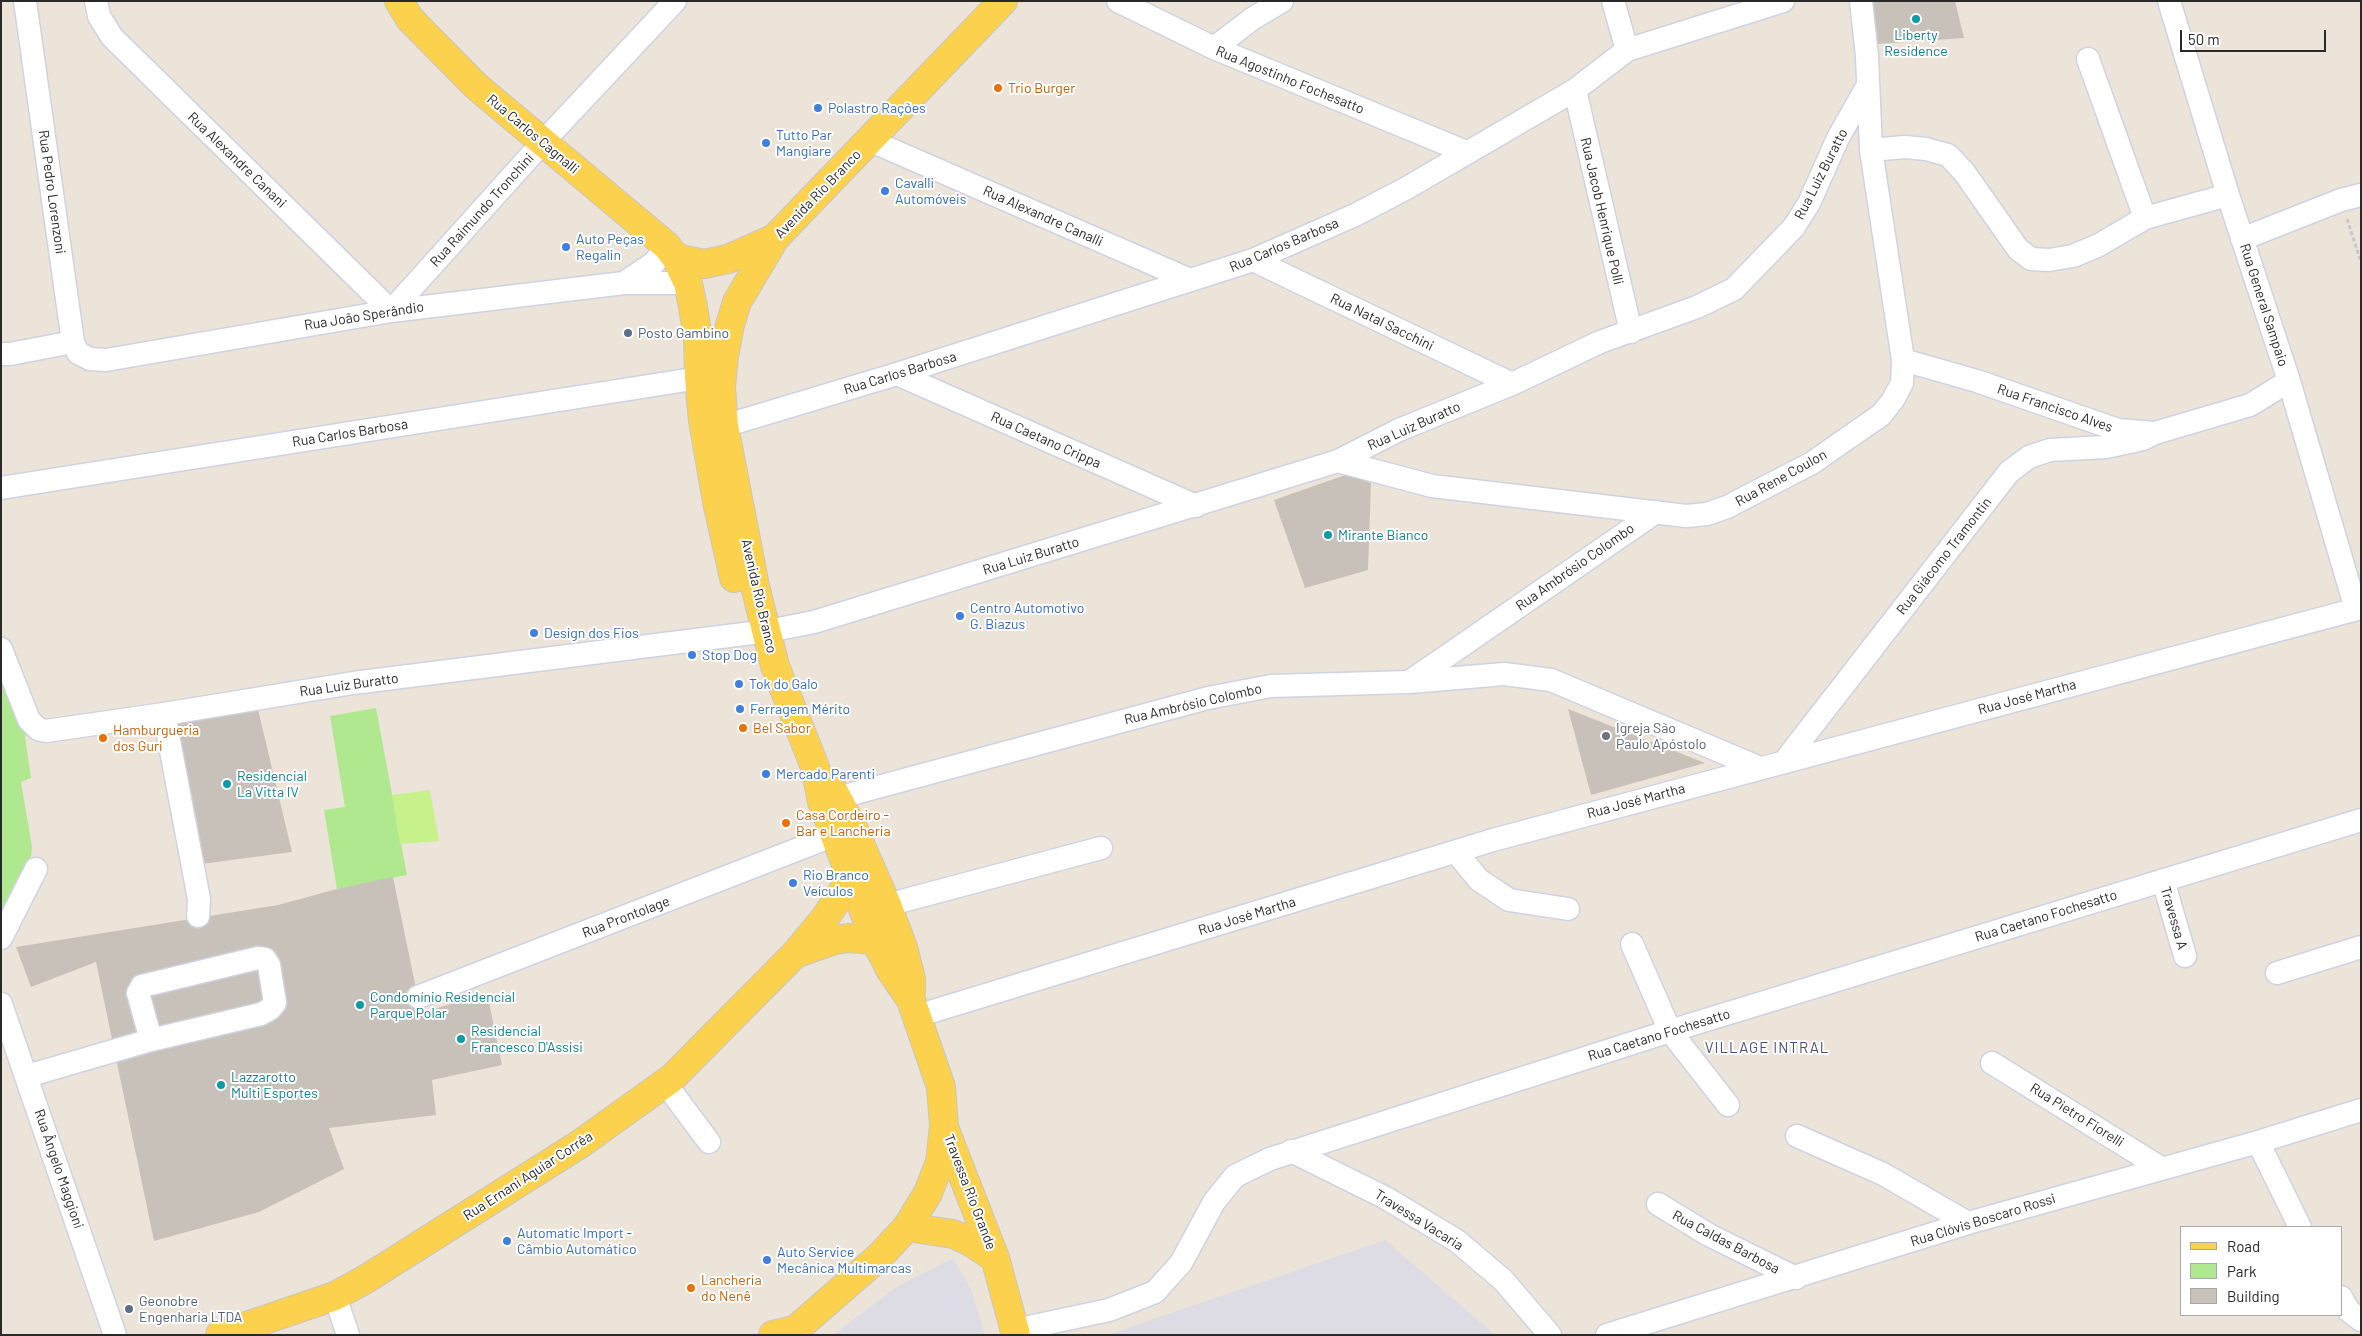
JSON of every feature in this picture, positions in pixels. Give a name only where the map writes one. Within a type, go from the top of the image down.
[{"type":"main road","name":"Rua Carlos Cagnalli","points":[[399,1],[410,19],[476,86],[671,252]]},
{"type":"main road","name":"Avenida Rio Branco","points":[[759,632],[755,586],[724,426],[721,387],[730,325],[748,283],[775,238],[1003,1]]},
{"type":"main road","points":[[671,252],[704,264],[735,257],[775,238]]},
{"type":"main road","name":"Avenida Rio Branco","points":[[671,252],[688,283],[698,338],[703,421],[738,596],[759,632],[775,666],[815,767],[844,831],[887,905],[903,948],[913,999],[941,1087],[944,1126],[940,1162],[928,1193],[907,1227],[880,1256],[787,1333]]},
{"type":"main road","name":"Avenida Rio Branco","points":[[844,831],[851,879],[875,940],[892,971],[913,999]]},
{"type":"main road","name":"Rua Ernani Aguiar Corrêa","points":[[220,1335],[336,1296],[580,1144],[665,1083],[795,954],[825,918],[851,879]]},
{"type":"main road","name":"Rua Ernani Aguiar Corrêa","points":[[795,954],[835,940],[848,938],[875,940]]},
{"type":"main road","name":"Travessa Rio Grande","points":[[944,1126],[996,1258],[1015,1332]]},
{"type":"main road","name":"Travessa Rio Grande","points":[[907,1227],[953,1234],[969,1240],[996,1258]]},
{"type":"street","name":"Rua Pedro Lorenzoni","points":[[24,1],[73,342]]},
{"type":"street","name":"Rua Alexandre Canani","points":[[96,1],[99,16],[112,37],[391,311]]},
{"type":"street","name":"Rua Raimundo Tronchini","points":[[391,311],[543,142],[676,1]]},
{"type":"street","name":"Rua Agostinho Fochesatto","points":[[1118,1],[1214,48],[1466,152]]},
{"type":"street","points":[[1214,48],[1252,19],[1282,1]]},
{"type":"street","points":[[1613,1],[1627,50]]},
{"type":"street","name":"Rua Carlos Barbosa","points":[[724,426],[897,374],[1253,260],[1355,215],[1405,188],[1575,90],[1627,50],[1783,1]]},
{"type":"street","name":"Rua Luiz Buratto","points":[[2,651],[29,720],[38,730],[46,731],[353,683],[759,632],[814,622],[1338,461],[1399,430],[1512,384],[1600,342],[1697,307],[1734,288],[1764,260],[1794,227],[1809,203],[1838,138],[1867,86],[1867,56],[1861,1]]},
{"type":"street","name":"Rua General Sampaio","points":[[2169,1],[2228,195],[2290,381],[2358,608]]},
{"type":"street","points":[[2088,59],[2145,218]]},
{"type":"street","name":"Rua Rene Coulon","points":[[1338,461],[1432,486],[1686,516],[1707,514],[1727,507],[1812,463],[1881,415],[1893,400],[1902,383],[1903,360],[1871,150],[1867,86]]},
{"type":"street","name":"Rua Jacob Henrique Polli","points":[[1575,90],[1631,332]]},
{"type":"street","name":"Rua Alexandre Canalli","points":[[870,140],[1190,280]]},
{"type":"street","points":[[1871,150],[1904,147],[1926,149],[1948,155],[1964,172],[2018,249],[2031,260],[2049,260],[2073,256],[2099,245],[2145,218],[2228,195]]},
{"type":"street","points":[[2242,238],[2351,197]]},
{"type":"street","name":"Rua João Sperândio","points":[[624,283],[671,252]]},
{"type":"street","name":"Rua Natal Sacchini","points":[[1253,260],[1512,384]]},
{"type":"street","name":"Rua João Sperândio","points":[[73,342],[78,353],[90,359],[106,360],[391,311],[624,283],[688,283]]},
{"type":"street","points":[[1,354],[73,342]]},
{"type":"street","name":"Rua Francisco Alves","points":[[1903,360],[1977,381],[2118,430],[2155,433],[2250,405],[2290,381]]},
{"type":"street","name":"Rua Caetano Crippa","points":[[897,374],[1196,506]]},
{"type":"street","name":"Rua Carlos Barbosa","points":[[1,488],[699,378]]},
{"type":"street","name":"Rua Giácomo Tramontin","points":[[1784,762],[2009,472],[2029,457],[2050,450],[2106,446],[2143,439],[2155,433]]},
{"type":"street","name":"Rua Ambrósio Colombo","points":[[830,799],[1208,698],[1271,686],[1409,682],[1656,512]]},
{"type":"street","name":"Rua José Martha","points":[[913,999],[1456,852],[1493,840],[2358,608]]},
{"type":"street","points":[[1409,682],[1504,674],[1551,680],[1760,768]]},
{"type":"street","points":[[164,714],[200,899],[198,916]]},
{"type":"street","name":"Rua Caetano Fochesatto","points":[[1015,1332],[1109,1310],[1155,1292],[1180,1264],[1214,1202],[1235,1176],[1291,1151],[1670,1031],[2361,820]]},
{"type":"street","name":"Rua Prontolage","points":[[418,997],[844,831]]},
{"type":"street","points":[[887,905],[1101,848]]},
{"type":"street","points":[[1456,852],[1479,880],[1509,900],[1568,909]]},
{"type":"street","points":[[1,938],[36,869]]},
{"type":"street","name":"Travessa A","points":[[2162,880],[2185,956]]},
{"type":"street","points":[[1632,944],[1670,1031],[1728,1105]]},
{"type":"street","points":[[2277,973],[2361,947]]},
{"type":"street","points":[[27,1076],[151,1040],[261,1014],[270,1009],[275,1003],[269,965],[265,959],[258,958],[142,986],[138,993],[151,1040]]},
{"type":"street","name":"Rua Ângelo Maggioni","points":[[1,1004],[115,1335]]},
{"type":"street","name":"Rua Pietro Fiorelli","points":[[1992,1063],[2161,1168]]},
{"type":"street","points":[[665,1083],[709,1142]]},
{"type":"street","name":"Rua Clóvis Boscaro Rossi","points":[[1607,1335],[1796,1278],[1968,1223],[2258,1142],[2361,1110]]},
{"type":"street","points":[[1797,1136],[1883,1174],[1968,1223]]},
{"type":"street","points":[[2258,1142],[2300,1226]]},
{"type":"street","name":"Travessa Vacaria","points":[[1291,1151],[1386,1198],[1457,1241],[1503,1280],[1550,1335]]},
{"type":"street","name":"Rua Caldas Barbosa","points":[[1658,1204],[1708,1235],[1796,1278]]},
{"type":"street","points":[[336,1296],[348,1335]]},
{"type":"street","points":[[2342,1300],[2349,1311],[2361,1320]]},
{"type":"path","points":[[2351,197],[2361,262]]},
{"type":"shaded area","points":[[1385,1240],[1495,1335],[1107,1335]]},
{"type":"shaded area","points":[[953,1258],[971,1289],[985,1335],[833,1335],[898,1286]]},
{"type":"green space","points":[[1,667],[31,726],[25,737],[31,778],[21,782],[32,847],[30,869],[1,929]]},
{"type":"green space","points":[[376,708],[407,875],[337,889],[324,810],[345,807],[330,716]]},
{"type":"green space","points":[[430,790],[439,841],[400,844],[392,795]]},
{"type":"building","name":"Liberty Residence","points":[[1870,1],[1955,1],[1964,38],[1878,44]]},
{"type":"building","name":"Mirante Bianco","points":[[1348,474],[1371,483],[1368,570],[1305,588],[1274,500]]},
{"type":"building","name":"Residencial La Vitta IV","points":[[256,701],[292,852],[194,865],[165,716]]},
{"type":"building","name":"Igreja São Paulo Apóstolo","points":[[1568,709],[1705,763],[1591,795]]},
{"type":"building","name":"Lazzarotto Multi Esportes","points":[[393,877],[421,1013],[487,993],[502,1065],[432,1080],[436,1115],[329,1128],[344,1169],[259,1212],[154,1241],[96,962],[31,987],[16,947],[278,905],[337,889]]},
{"type":"place","name":"Liberty Residence","points":[[1916,19]]},
{"type":"place","name":"Trio Burger","points":[[998,88]]},
{"type":"place","name":"Polastro Rações","points":[[818,108]]},
{"type":"place","name":"Tutto Par Mangiare","points":[[766,143]]},
{"type":"place","name":"Cavalli Automóveis","points":[[885,191]]},
{"type":"place","name":"Auto Peças Regalin","points":[[566,247]]},
{"type":"place","name":"Posto Gambino","points":[[628,333]]},
{"type":"place","name":"Mirante Bianco","points":[[1328,535]]},
{"type":"place","name":"Centro Automotivo G. Biazus","points":[[960,616]]},
{"type":"place","name":"Design dos Fios","points":[[534,633]]},
{"type":"place","name":"Stop Dog","points":[[692,655]]},
{"type":"place","name":"Tok do Galo","points":[[739,684]]},
{"type":"place","name":"Ferragem Mérito","points":[[740,709]]},
{"type":"place","name":"Bel Sabor","points":[[743,728]]},
{"type":"place","name":"Igreja São Paulo Apóstolo","points":[[1606,736]]},
{"type":"place","name":"Hamburgueria dos Guri","points":[[103,738]]},
{"type":"place","name":"Mercado Parenti","points":[[766,774]]},
{"type":"place","name":"Residencial La Vitta IV","points":[[227,784]]},
{"type":"place","name":"Casa Cordeiro - Bar e Lancheria","points":[[786,823]]},
{"type":"place","name":"Rio Branco Veículos","points":[[793,883]]},
{"type":"place","name":"Condomínio Residencial Parque Polar","points":[[360,1005]]},
{"type":"place","name":"Residencial Francesco D'Assisi","points":[[461,1039]]},
{"type":"place","name":"Lazzarotto Multi Esportes","points":[[221,1085]]},
{"type":"place","name":"Automatic Import - Câmbio Automático","points":[[507,1241]]},
{"type":"place","name":"Auto Service Mecânica Multimarcas","points":[[767,1260]]},
{"type":"place","name":"Lancheria do Nenê","points":[[691,1288]]},
{"type":"place","name":"Geonobre Engenharia LTDA","points":[[129,1309]]},
{"type":"district","name":"VILLAGE INTRAL","points":[[1767,1048]]}]
